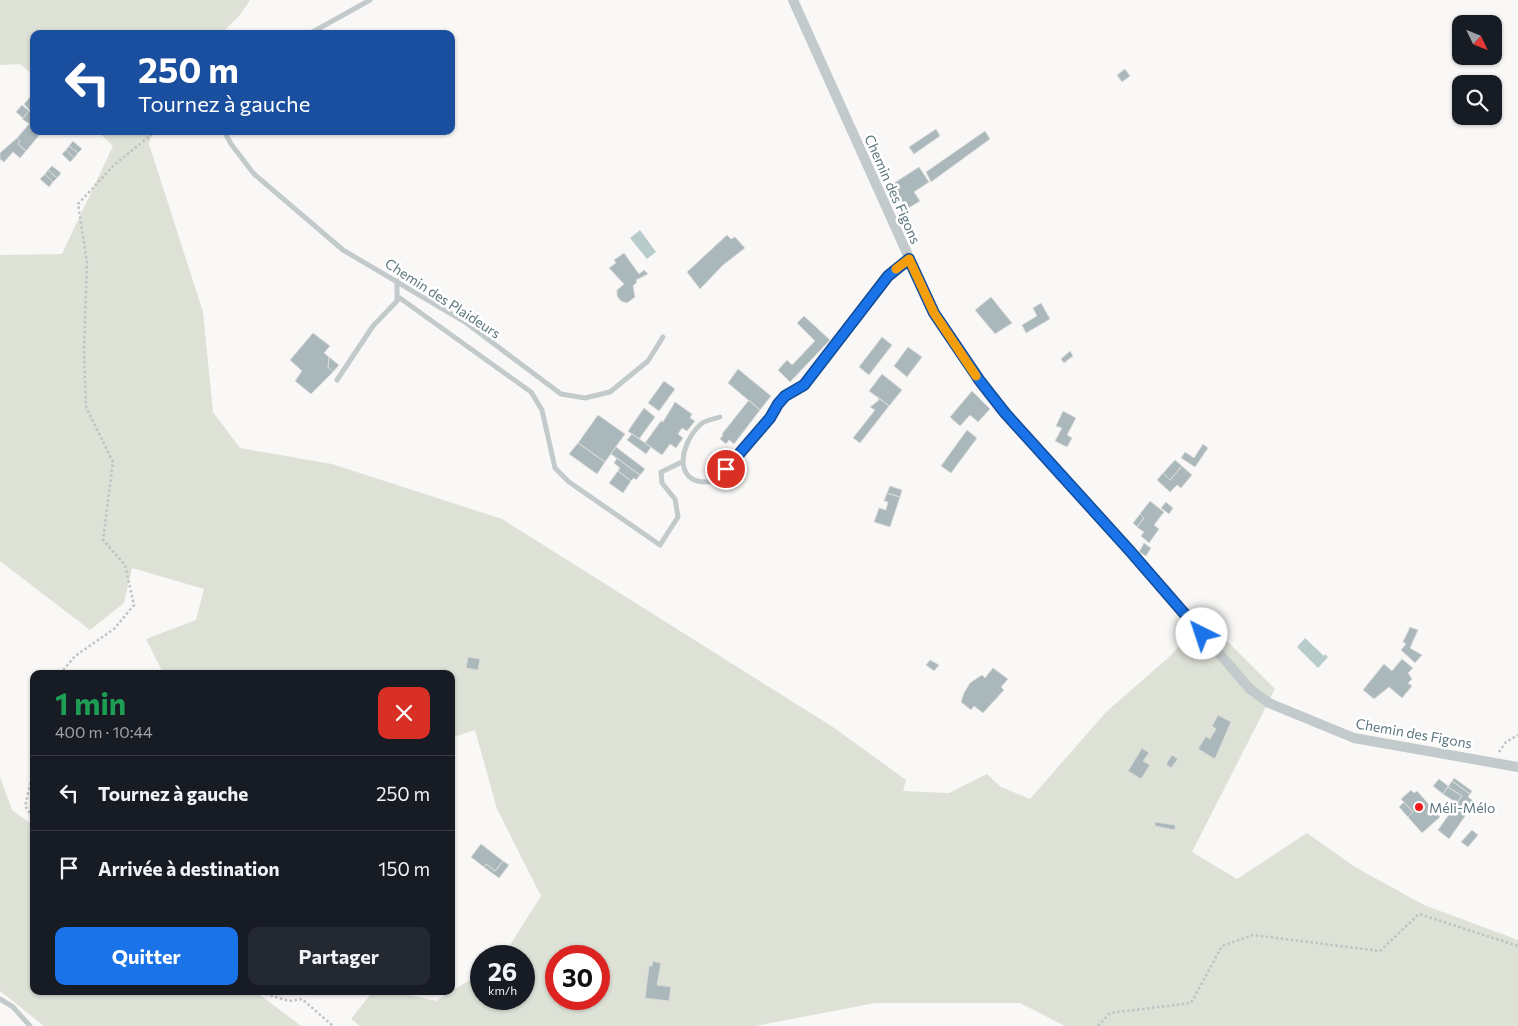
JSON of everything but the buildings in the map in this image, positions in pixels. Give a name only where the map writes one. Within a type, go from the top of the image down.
[{"type":"street","name":"Chemin des Figons","points":[[793,0],[909,259],[945,332],[990,394],[1250,689],[1269,703],[1354,738],[1518,766]]},
{"type":"lane","points":[[316,30],[370,0]]},
{"type":"lane","name":"Chemin des Plaideurs","points":[[226,135],[254,174],[343,250],[465,322],[561,394],[585,398],[610,392],[648,362],[663,337]]},
{"type":"lane","points":[[720,417],[702,423],[684,448],[682,462],[689,477],[702,484],[715,482],[770,418],[785,396],[804,385],[888,276],[909,259]]},
{"type":"lane","points":[[337,380],[374,326],[396,302],[397,281]]},
{"type":"lane","points":[[397,296],[531,392],[542,410],[555,468],[569,482],[660,544],[678,517],[675,499],[662,483],[661,472],[682,462]]},
{"type":"lane","points":[[0,999],[13,1007],[30,1026]]},
{"type":"path","points":[[63,670],[75,656],[114,629],[134,605],[125,566],[104,540],[113,462],[86,407],[84,349],[87,262],[78,204],[114,165],[151,135]]},
{"type":"path","points":[[1494,761],[1506,742],[1518,735]]},
{"type":"path","points":[[30,787],[26,806],[30,812]]},
{"type":"path","points":[[1098,1026],[1110,1013],[1191,1003],[1222,946],[1253,935],[1380,951],[1419,914],[1518,946]]},
{"type":"path","points":[[269,995],[289,1001],[302,999],[333,1026]]},
{"type":"shaded area","points":[[0,0],[250,0],[240,15],[225,30],[30,30],[30,73],[20,64],[0,65]]},
{"type":"shaded area","points":[[101,135],[152,135],[149,144],[203,312],[213,412],[240,448],[332,464],[502,519],[833,727],[906,780],[903,791],[949,793],[987,774],[1001,787],[1030,799],[1107,711],[1169,657],[1205,619],[1275,689],[1192,852],[1237,879],[1307,833],[1355,867],[1424,905],[1518,940],[1518,1026],[1065,1026],[1020,1003],[875,1003],[756,1026],[360,1026],[351,1019],[370,995],[410,995],[436,1001],[446,995],[455,995],[455,989],[470,980],[470,1010],[535,1010],[535,945],[510,945],[541,896],[497,809],[475,730],[455,737],[455,670],[162,670],[146,639],[196,620],[204,589],[132,568],[124,603],[90,630],[0,561],[0,255],[62,254],[113,146]]},
{"type":"shaded area","points":[[640,230],[656,252],[647,259],[630,238]]},
{"type":"shaded area","points":[[1305,638],[1324,656],[1325,654],[1328,657],[1318,668],[1297,647]]},
{"type":"shaded area","points":[[0,777],[12,810],[30,823],[30,995],[260,995],[301,1026],[44,1026],[0,991]]},
{"type":"slow traffic","points":[[896,269],[909,259],[934,313],[976,376]]},
{"type":"place","name":"Méli-Mélo","points":[[1419,807]]},
{"type":"route","points":[[726,469],[770,418],[785,396],[804,385],[888,276],[909,259],[945,332],[1005,413],[1202,634]]}]
